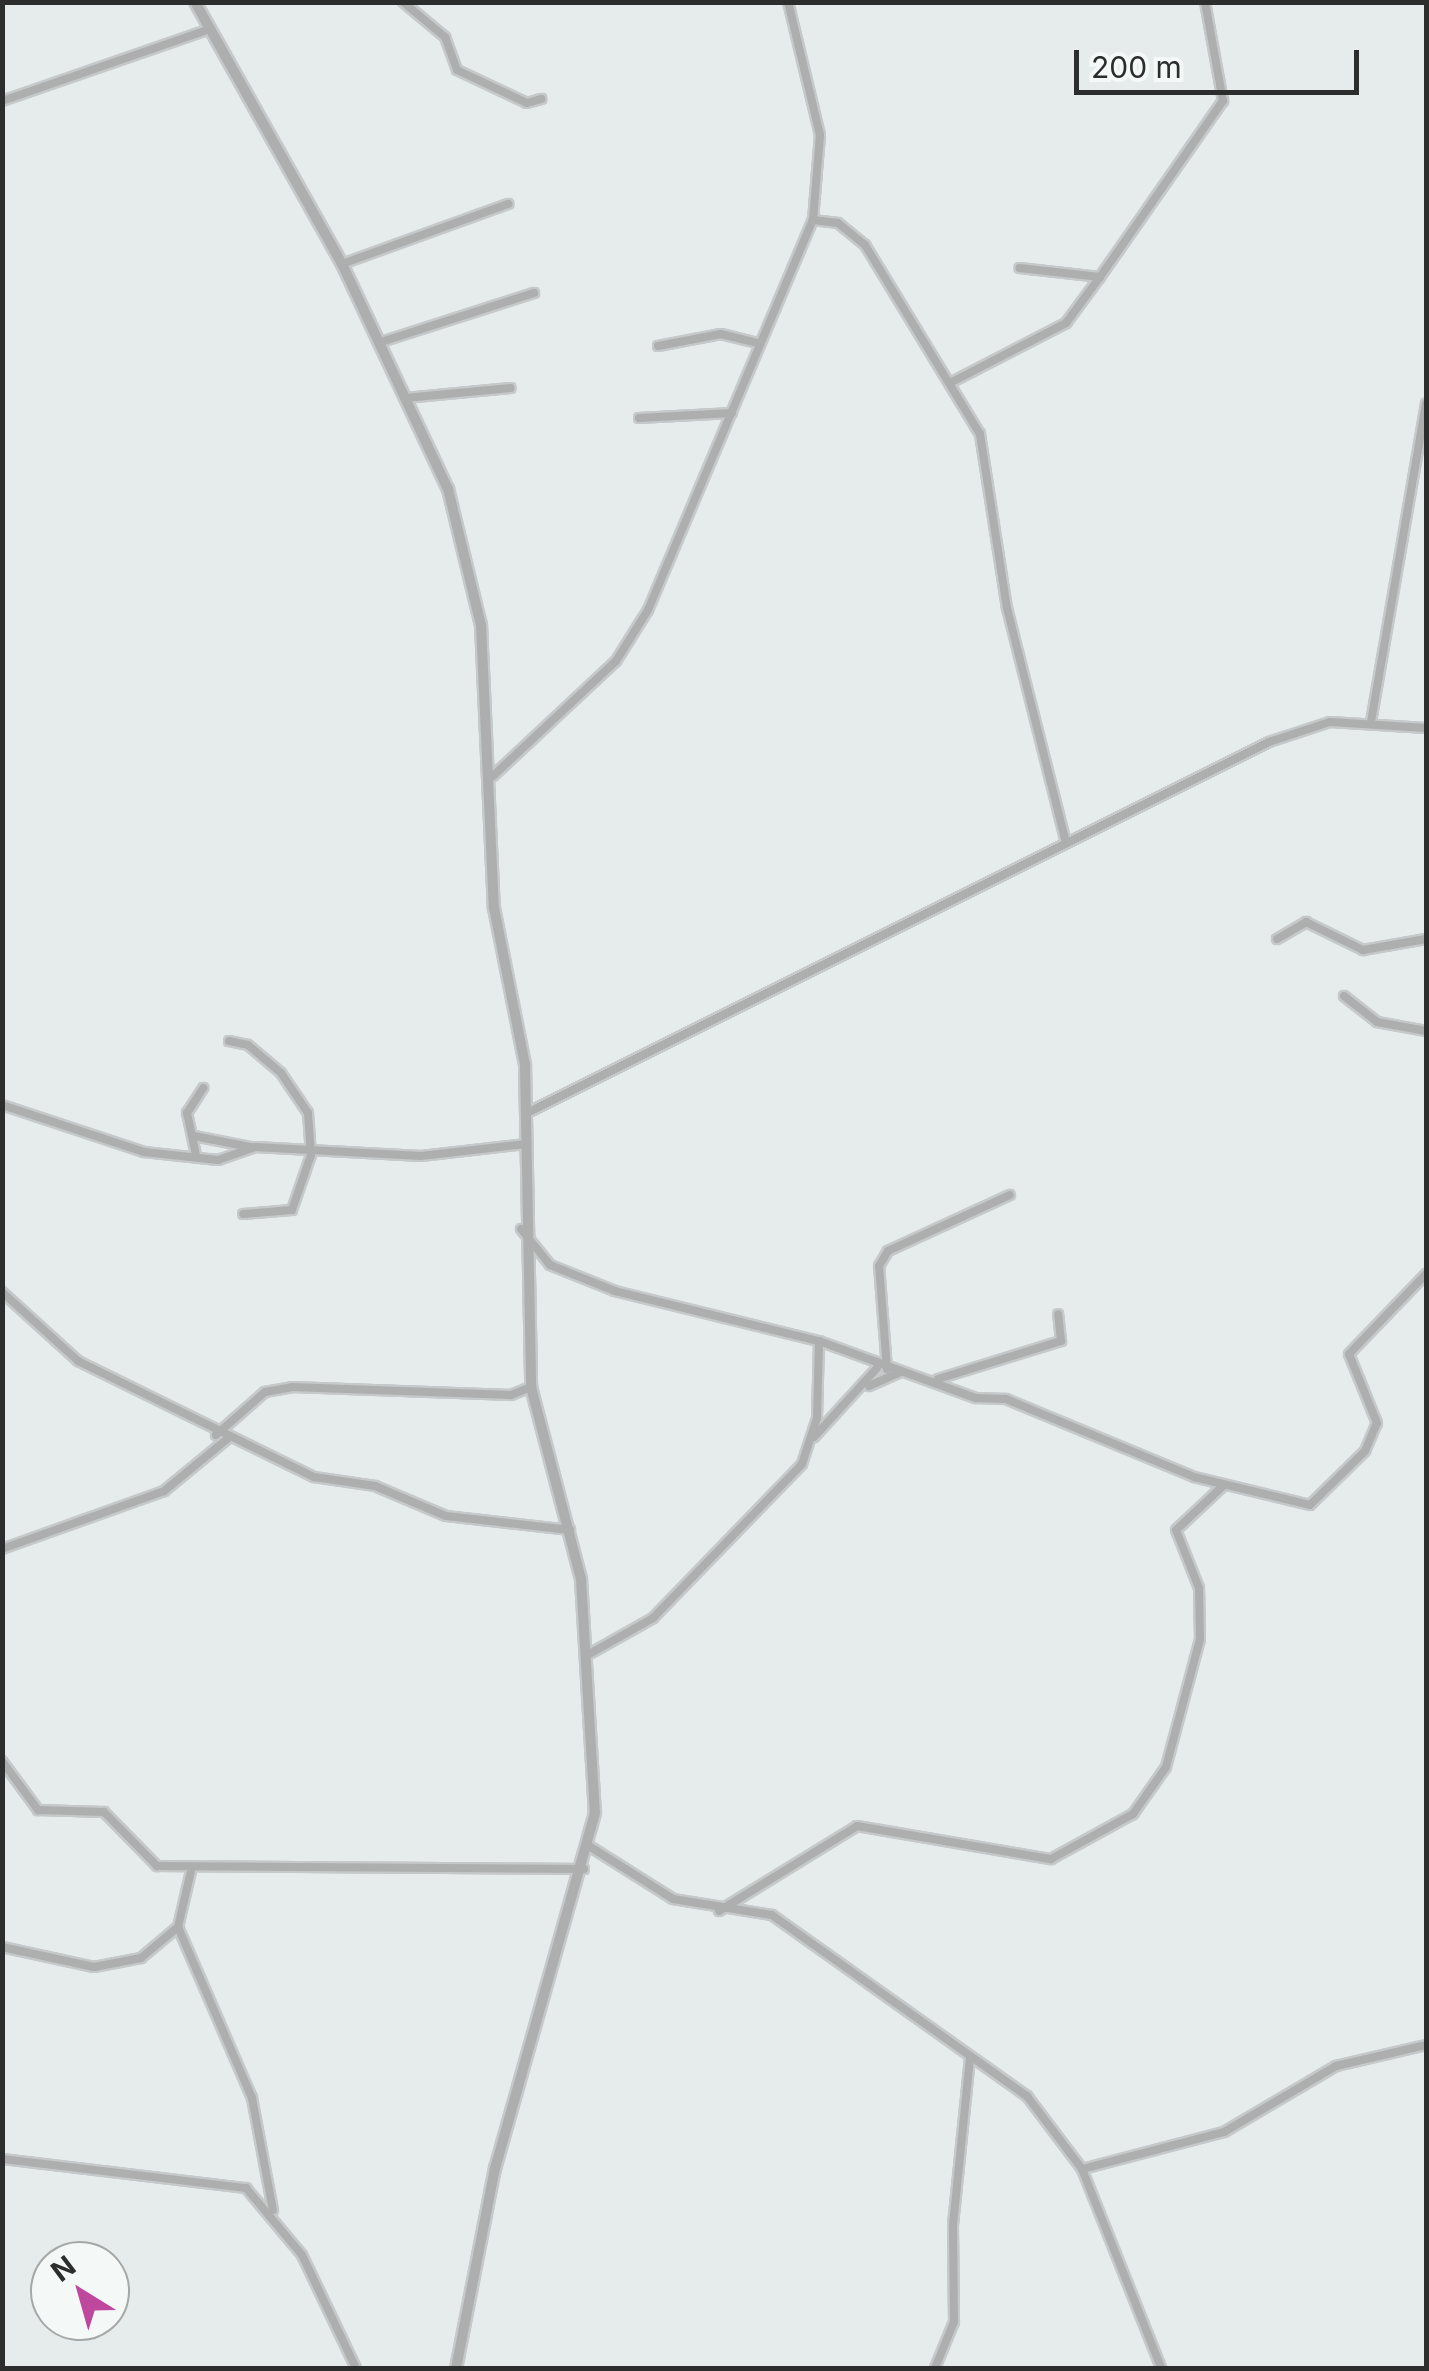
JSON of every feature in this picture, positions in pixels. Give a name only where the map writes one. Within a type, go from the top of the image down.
[{"type":"street","points":[[403,2],[445,37],[457,70],[527,103],[541,98]]},
{"type":"street","points":[[493,776],[616,661],[690,528],[757,343],[813,220],[820,134],[788,2]]},
{"type":"street","points":[[950,383],[1066,323],[1223,100],[1205,2]]},
{"type":"street","points":[[199,3],[342,264],[405,398],[465,550],[493,776],[494,908],[528,1113],[522,1229],[531,1387],[570,1530],[590,1653],[589,1846],[495,2168],[456,2368]]},
{"type":"street","points":[[2,101],[210,28]]},
{"type":"street","points":[[342,264],[508,204]]},
{"type":"street","points":[[813,220],[838,224],[865,245],[980,434],[1007,608],[1066,843]]},
{"type":"street","points":[[1020,268],[1100,277]]},
{"type":"street","points":[[378,343],[534,293]]},
{"type":"street","points":[[658,346],[721,334],[757,343]]},
{"type":"street","points":[[405,398],[511,388]]},
{"type":"street","points":[[1370,722],[1426,404]]},
{"type":"street","points":[[639,418],[732,413]]},
{"type":"street","points":[[528,1113],[1280,737],[1370,722],[1426,728]]},
{"type":"street","points":[[1277,939],[1306,922],[1363,950],[1426,939]]},
{"type":"street","points":[[1344,996],[1377,1022],[1426,1031]]},
{"type":"street","points":[[229,1041],[248,1045],[282,1073],[308,1113],[311,1155],[292,1210],[243,1214]]},
{"type":"street","points":[[196,1156],[187,1113],[203,1088]]},
{"type":"street","points":[[2,1106],[144,1152],[218,1160],[254,1148]]},
{"type":"street","points":[[194,1136],[311,1155],[421,1156],[526,1144]]},
{"type":"street","points":[[590,1653],[653,1618],[789,1478],[814,1437],[882,1368],[879,1266],[888,1252],[1010,1195]]},
{"type":"street","points":[[522,1229],[546,1262]]},
{"type":"street","points":[[523,1265],[546,1262],[642,1298],[819,1342],[882,1368],[938,1379],[1223,1486],[1323,1501],[1365,1451],[1378,1418],[1349,1354],[1426,1274]]},
{"type":"street","points":[[2,1292],[78,1361],[227,1439],[446,1516],[570,1530]]},
{"type":"street","points":[[938,1379],[1061,1340],[1058,1314]]},
{"type":"street","points":[[814,1437],[819,1342]]},
{"type":"street","points":[[868,1386],[903,1371]]},
{"type":"street","points":[[216,1434],[265,1392],[292,1387],[511,1395],[531,1387]]},
{"type":"street","points":[[2,1548],[164,1491],[227,1439]]},
{"type":"street","points":[[719,1911],[857,1826],[1051,1859],[1133,1814],[1166,1768],[1200,1638],[1199,1588],[1176,1530],[1223,1486]]},
{"type":"street","points":[[2,1761],[38,1810],[94,1808],[149,1862],[190,1871],[584,1869]]},
{"type":"street","points":[[589,1846],[673,1900],[719,1911],[772,1916],[970,2056],[1054,2122],[1082,2169],[1161,2368]]},
{"type":"street","points":[[2,1948],[116,1967],[166,1945],[178,1927],[190,1871]]},
{"type":"street","points":[[178,1927],[252,2098],[274,2213],[356,2368]]},
{"type":"street","points":[[1082,2169],[1224,2132],[1336,2066],[1426,2046]]},
{"type":"street","points":[[936,2368],[954,2322],[953,2225],[970,2056]]},
{"type":"street","points":[[2,2159],[253,2192],[267,2187]]},
{"type":"street","points":[[253,2192],[274,2213]]}]
